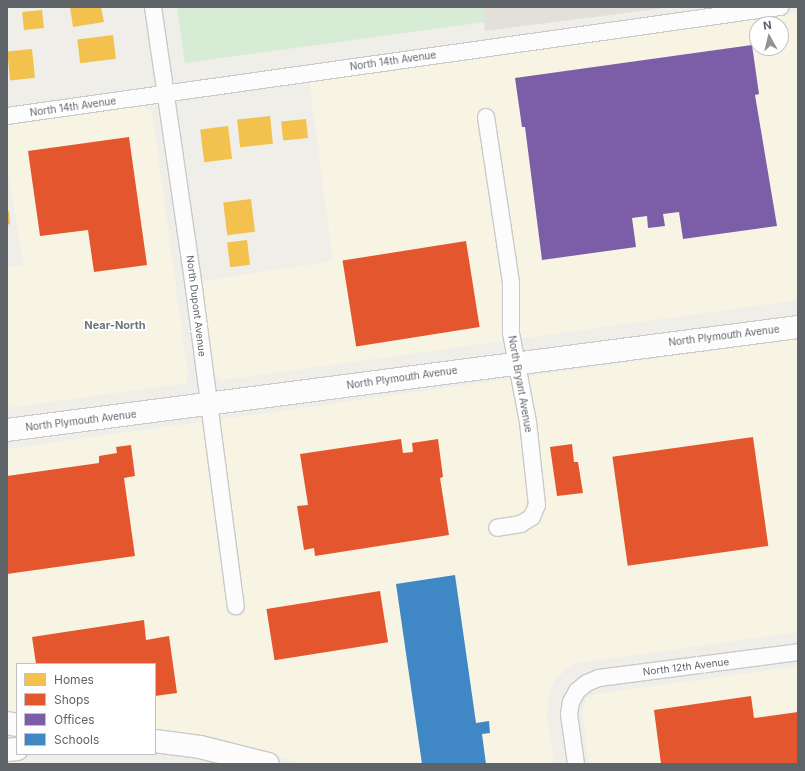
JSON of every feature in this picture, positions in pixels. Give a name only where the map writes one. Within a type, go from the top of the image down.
[{"type":"main road","name":"North Plymouth Avenue","points":[[7,430],[208,405],[516,362],[798,327]]},
{"type":"main road","points":[[156,740],[200,747],[268,764]]},
{"type":"street","name":"North Dupont Avenue","points":[[153,7],[164,94],[194,289],[208,405],[236,606]]},
{"type":"street","name":"North 14th Avenue","points":[[7,116],[780,7]]},
{"type":"street","name":"North Bryant Avenue","points":[[486,117],[511,283],[511,333],[528,422],[537,505],[532,517],[520,524],[497,528]]},
{"type":"street","name":"North 12th Avenue","points":[[576,764],[569,714],[571,702],[577,691],[599,678],[798,652]]},
{"type":"shaded area","points":[[483,7],[672,7],[485,31]]},
{"type":"shaded area","points":[[798,13],[798,300],[221,380],[210,371],[197,282],[333,261],[309,81],[749,20],[749,56],[789,56],[789,16],[776,16]]},
{"type":"shaded area","points":[[142,105],[152,112],[188,376],[186,383],[7,408],[7,268],[23,265],[7,162],[7,126]]},
{"type":"shaded area","points":[[798,339],[798,632],[577,663],[565,670],[554,682],[548,699],[547,718],[554,764],[302,764],[212,736],[156,729],[156,663],[16,663],[16,713],[7,711],[7,449]]},
{"type":"shaded area","points":[[798,666],[798,764],[589,764],[582,712],[587,698],[597,694]]},
{"type":"green space","points":[[177,7],[483,7],[485,22],[185,63]]},
{"type":"building: Homes","points":[[70,7],[101,7],[104,22],[73,27]]},
{"type":"building: Homes","points":[[42,10],[44,28],[24,30],[22,12]]},
{"type":"building: Homes","points":[[113,35],[116,59],[80,63],[77,39]]},
{"type":"building: Homes","points":[[32,49],[35,78],[10,80],[7,52]]},
{"type":"building: Homes","points":[[270,116],[273,144],[240,147],[237,119]]},
{"type":"building: Homes","points":[[306,119],[308,138],[283,141],[281,122]]},
{"type":"building: Homes","points":[[228,126],[232,159],[204,162],[200,129]]},
{"type":"building: Homes","points":[[251,199],[255,232],[227,235],[223,202]]},
{"type":"building: Homes","points":[[9,211],[10,224],[7,225],[7,212]]},
{"type":"building: Homes","points":[[247,240],[250,265],[230,267],[227,242]]},
{"type":"building: Shops","points":[[129,137],[147,265],[94,272],[88,230],[40,236],[28,151]]},
{"type":"building: Shops","points":[[466,241],[480,327],[356,346],[343,261]]},
{"type":"building: Shops","points":[[753,437],[768,546],[628,566],[612,457]]},
{"type":"building: Shops","points":[[401,439],[403,453],[413,452],[412,443],[438,439],[443,477],[440,478],[449,535],[315,556],[314,548],[304,550],[297,506],[308,505],[300,454]]},
{"type":"building: Shops","points":[[572,444],[574,462],[578,462],[583,493],[557,496],[550,447]]},
{"type":"building: Shops","points":[[131,445],[135,476],[124,478],[135,556],[7,574],[7,476],[99,463],[99,456],[117,453],[116,447]]},
{"type":"building: Shops","points":[[380,591],[388,642],[275,660],[266,609]]},
{"type":"building: Shops","points":[[144,620],[146,640],[169,636],[177,693],[156,696],[156,663],[36,663],[32,637]]},
{"type":"building: Shops","points":[[751,696],[754,718],[798,712],[798,764],[661,764],[654,710]]},
{"type":"building: Offices","points":[[749,45],[749,56],[754,56],[759,94],[755,95],[777,226],[683,239],[679,212],[663,214],[665,226],[648,228],[647,216],[632,218],[636,247],[542,260],[525,127],[522,127],[515,78]]},
{"type":"building: Schools","points":[[455,575],[476,723],[489,721],[490,733],[482,734],[486,764],[422,764],[396,584]]},
{"type":"district","name":"Near-North","points":[[115,325]]}]
